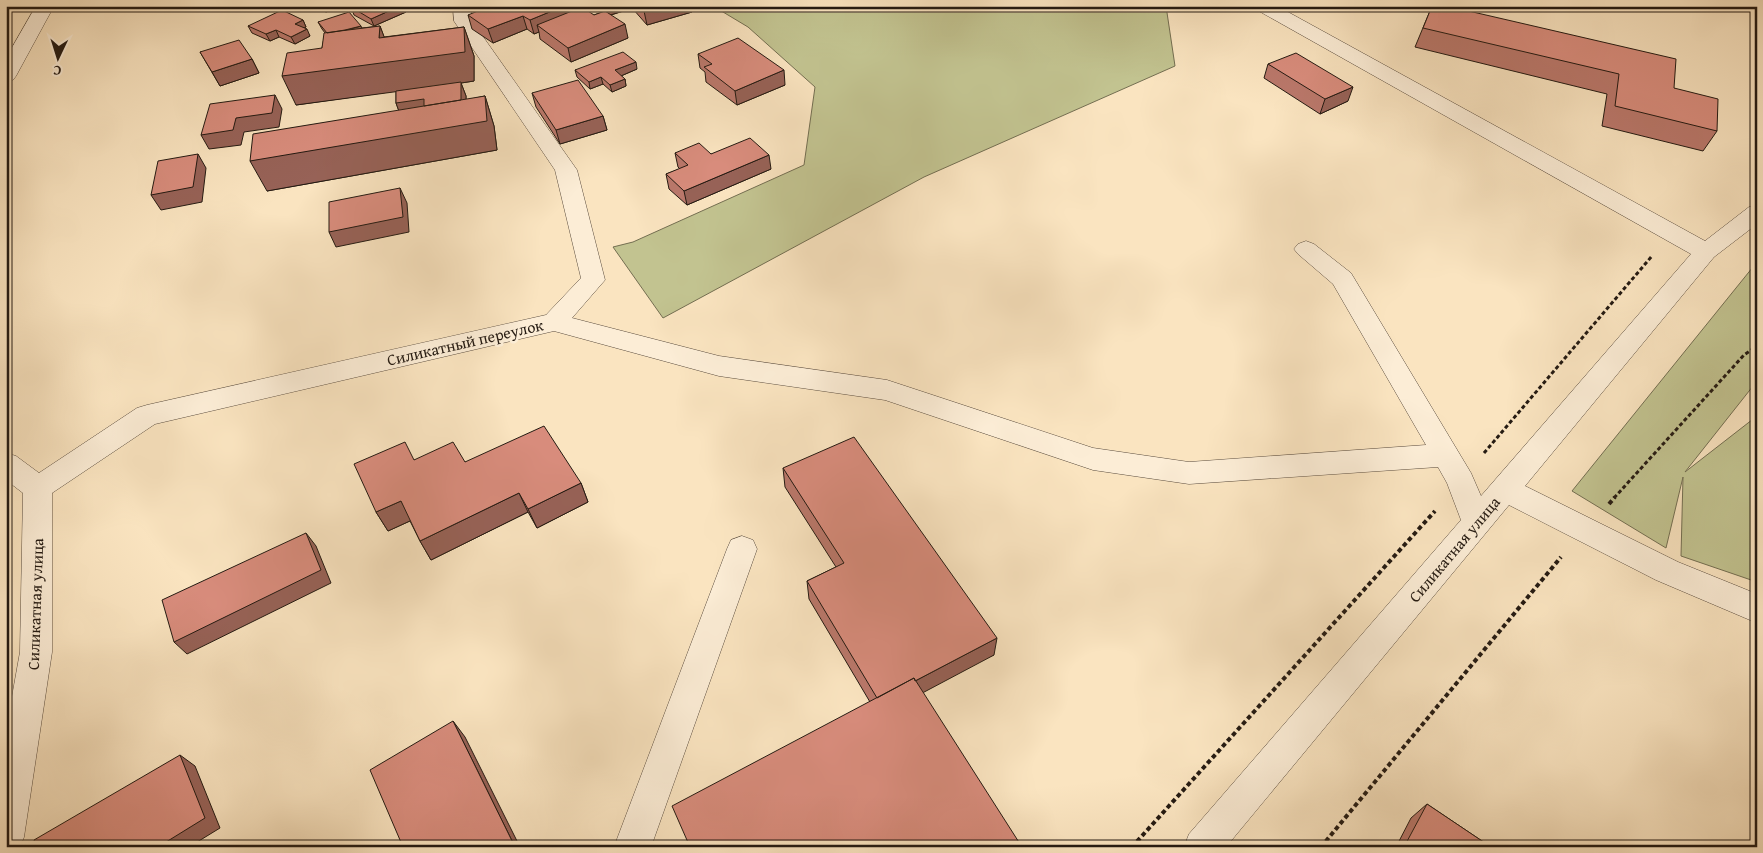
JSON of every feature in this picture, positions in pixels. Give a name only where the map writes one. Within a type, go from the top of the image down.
[{"type":"street","points":[[6,76],[45,6]]},
{"type":"street","name":"Силикатный переулок","points":[[38,488],[148,415],[554,322],[592,280],[566,170],[463,21],[462,6]]},
{"type":"street","points":[[1262,6],[1706,252]]},
{"type":"street","name":"Силикатная улица","points":[[1202,847],[1706,252],[1757,212]]},
{"type":"street","points":[[1306,249],[1342,280],[1461,481],[1477,523]]},
{"type":"street","points":[[554,322],[718,366],[887,390],[1093,459],[1189,473],[1446,455]]},
{"type":"street","points":[[6,464],[38,488]]},
{"type":"street","name":"Силикатная улица","points":[[6,837],[36,652],[38,488]]},
{"type":"street","points":[[1504,489],[1667,571],[1757,609]]},
{"type":"street","points":[[632,847],[742,549]]},
{"type":"path","points":[[1132,847],[1409,541],[1671,233]]},
{"type":"path","points":[[1321,847],[1553,566],[1744,355],[1757,346]]},
{"type":"green space","points":[[713,6],[1166,6],[1175,66],[924,177],[663,318],[613,247],[633,242],[804,165],[815,87],[748,27]]},
{"type":"green space","points":[[1757,262],[1757,381],[1685,472],[1757,416],[1757,582],[1681,556],[1683,477],[1666,548],[1572,491]]},
{"type":"building","points":[[400,6],[371,19],[351,7]]},
{"type":"building","points":[[490,6],[564,6],[530,20],[523,16],[488,29],[468,15]]},
{"type":"building","points":[[640,6],[660,6],[644,11]]},
{"type":"building","points":[[1432,6],[1447,6],[1676,59],[1674,88],[1718,99],[1717,131],[1615,106],[1619,74],[1423,28]]},
{"type":"building","points":[[582,7],[594,15],[605,11],[625,24],[568,48],[537,25]]},
{"type":"building","points":[[282,10],[303,20],[295,24],[307,29],[291,37],[276,30],[266,34],[248,26]]},
{"type":"building","points":[[349,12],[361,26],[327,33],[318,22]]},
{"type":"building","points":[[380,26],[379,38],[464,27],[465,52],[282,76],[287,53],[322,48],[324,33]]},
{"type":"building","points":[[738,38],[784,70],[735,91],[704,67],[712,64],[698,54]]},
{"type":"building","points":[[239,40],[252,59],[212,72],[200,52]]},
{"type":"building","points":[[623,52],[636,62],[615,70],[625,79],[610,85],[601,77],[589,82],[575,70]]},
{"type":"building","points":[[1296,53],[1353,87],[1325,99],[1268,64]]},
{"type":"building","points":[[578,80],[603,116],[556,130],[532,93]]},
{"type":"building","points":[[461,82],[461,100],[424,106],[424,99],[396,103],[396,91]]},
{"type":"building","points":[[275,95],[272,113],[236,118],[233,130],[201,135],[210,104]]},
{"type":"building","points":[[485,96],[487,121],[250,161],[253,134]]},
{"type":"building","points":[[750,138],[769,155],[684,191],[666,174],[688,165],[675,153],[699,143],[711,154]]},
{"type":"building","points":[[198,154],[193,187],[151,195],[158,161]]},
{"type":"building","points":[[400,188],[403,217],[329,232],[329,202]]},
{"type":"building","points":[[544,426],[581,483],[528,509],[519,493],[420,541],[401,501],[376,512],[354,464],[405,442],[414,460],[453,442],[465,462]]},
{"type":"building","points":[[854,437],[997,638],[915,681],[914,678],[877,698],[807,581],[844,563],[783,468]]},
{"type":"building","points":[[306,533],[321,570],[174,642],[162,600]]},
{"type":"building","points":[[914,678],[1022,847],[690,847],[672,806]]},
{"type":"building","points":[[453,721],[515,847],[403,847],[370,770]]},
{"type":"building","points":[[180,755],[205,818],[158,847],[36,847],[34,840]]},
{"type":"building","points":[[1427,804],[1491,847],[1404,847]]}]
